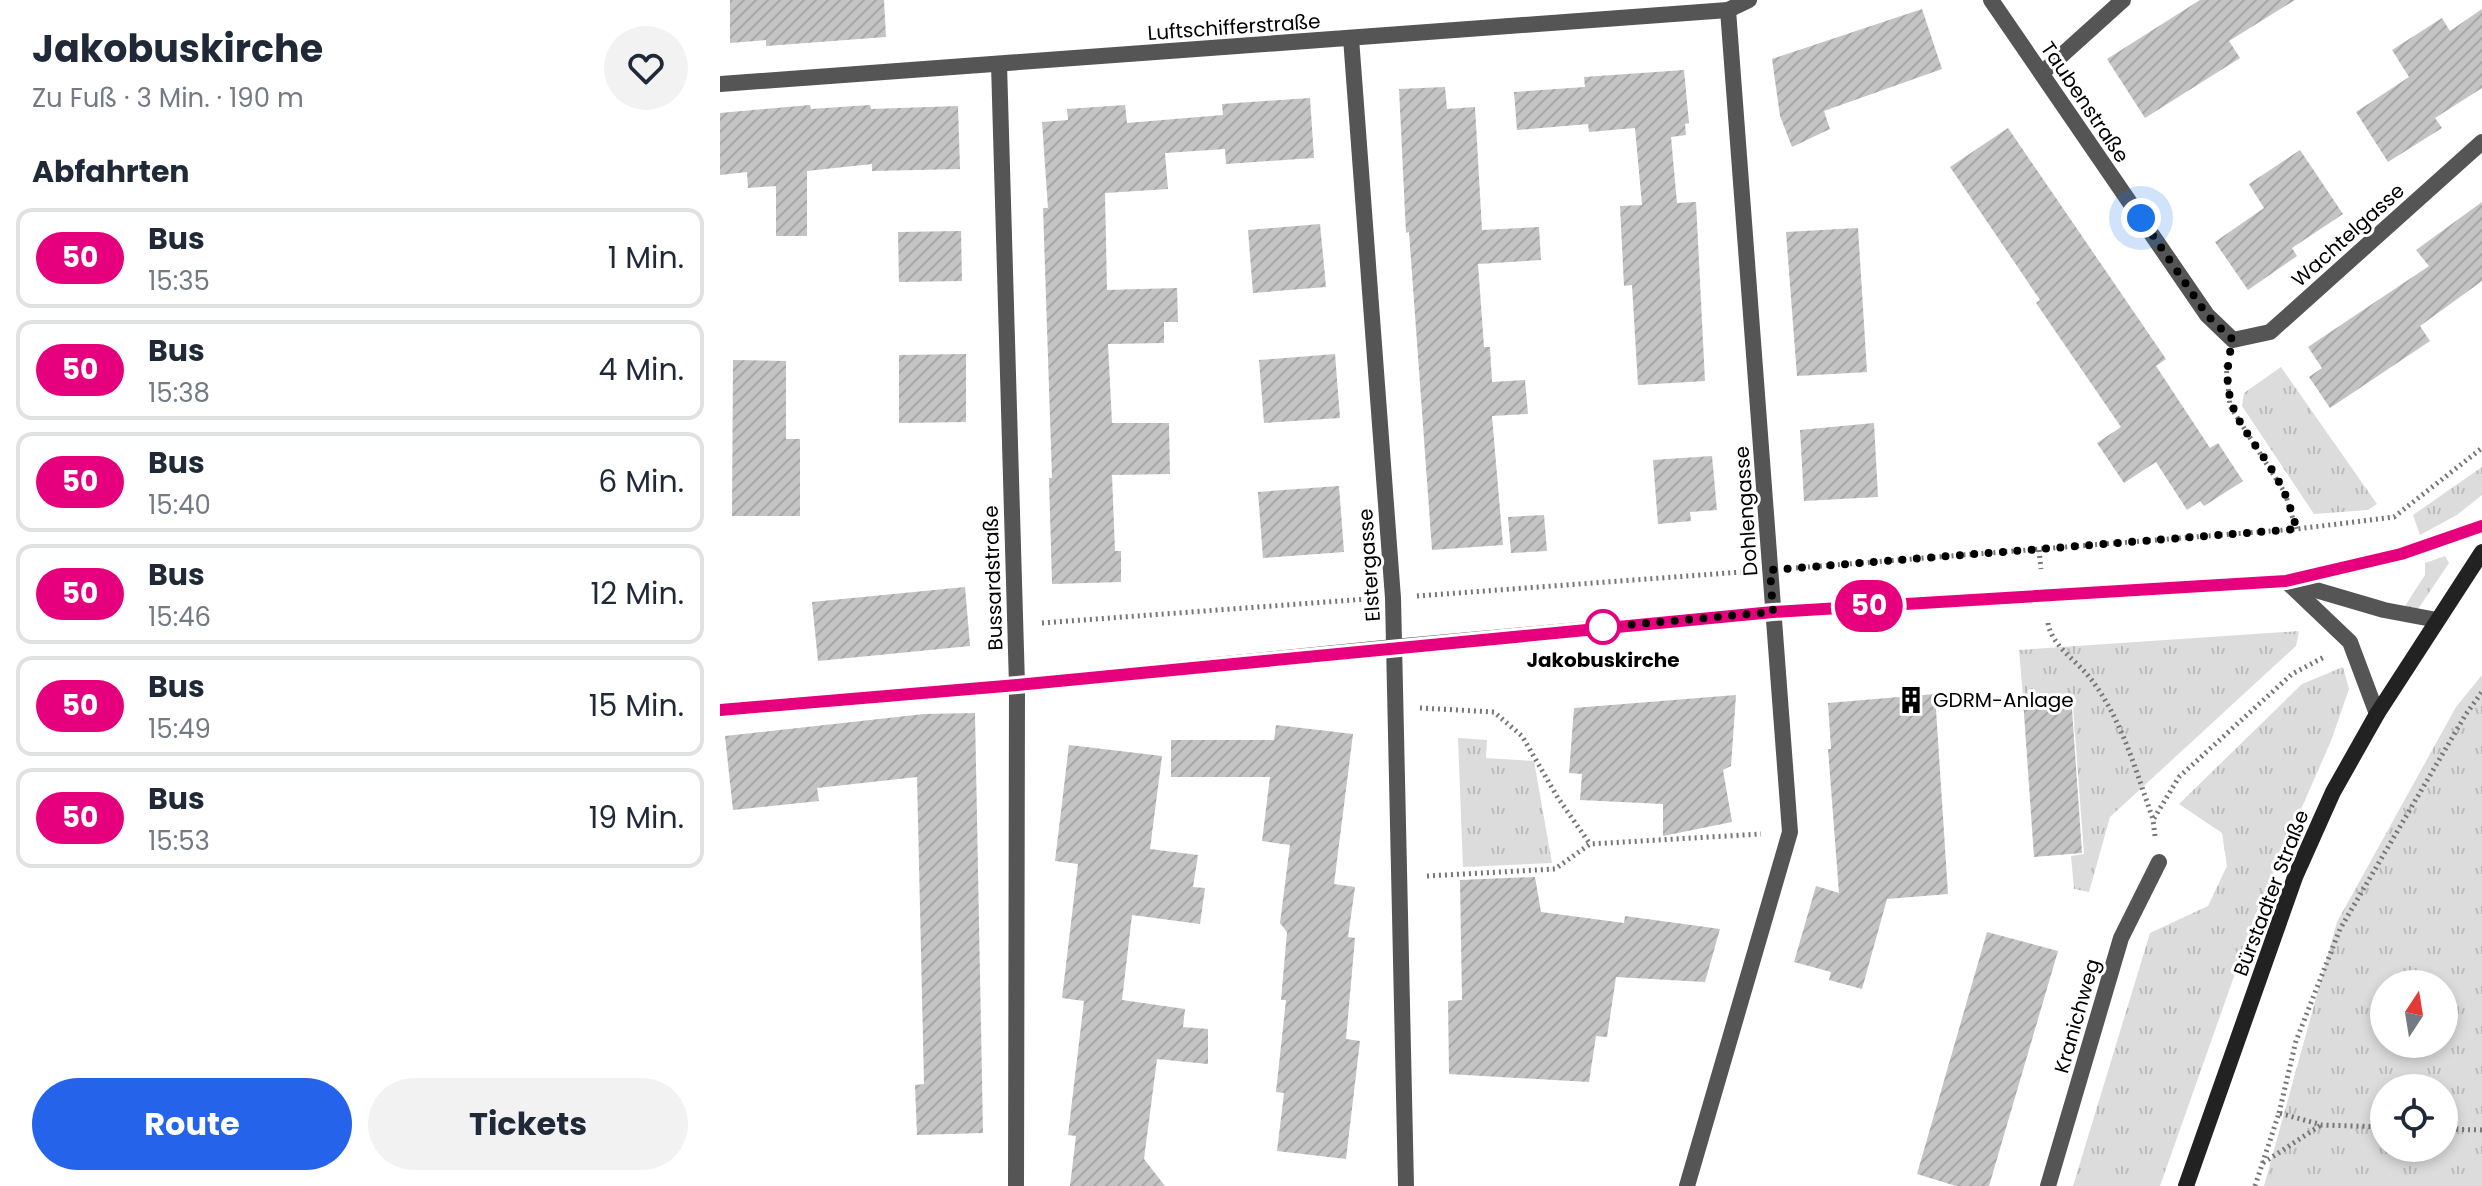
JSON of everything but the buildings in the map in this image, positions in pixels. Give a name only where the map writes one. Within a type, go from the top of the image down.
[{"type":"main road","name":"Bürstadter Straße","points":[[2186,1186],[2295,877],[2333,792],[2377,714],[2482,552]]},
{"type":"street","name":"Luftschifferstraße","points":[[720,84],[1728,10],[1749,0]]},
{"type":"street","name":"Taubenstraße","points":[[1991,0],[2207,315],[2233,340]]},
{"type":"street","points":[[2042,73],[2123,0]]},
{"type":"street","name":"Dohlengasse","points":[[1687,1186],[1790,832],[1728,10]]},
{"type":"street","name":"Elstergasse","points":[[1351,38],[1393,598],[1406,1186]]},
{"type":"street","name":"Bussardstraße","points":[[999,64],[1017,685],[1016,1186]]},
{"type":"street","name":"Wachtelgasse","points":[[2233,340],[2270,332],[2482,142]]},
{"type":"street","points":[[720,710],[1017,685],[1773,612],[2286,581],[2401,554],[2482,526]]},
{"type":"street","points":[[2286,581],[2384,610],[2437,620]]},
{"type":"street","points":[[2286,581],[2350,642],[2377,714]]},
{"type":"street","name":"Kranichweg","points":[[2048,1186],[2121,938],[2159,862]]},
{"type":"path","points":[[2233,340],[2226,365],[2230,406],[2285,493],[2297,529]]},
{"type":"path","points":[[1770,570],[2297,529],[2394,517],[2482,448]]},
{"type":"path","points":[[2394,517],[2401,554]]},
{"type":"path","points":[[2044,595],[2050,634],[2088,675],[2120,728],[2153,820],[2159,862]]},
{"type":"path","points":[[2153,820],[2179,777],[2292,674],[2350,642]]},
{"type":"path","points":[[2255,1186],[2279,1113],[2296,1041],[2340,929],[2466,714],[2482,692]]},
{"type":"path","points":[[1395,707],[1494,712],[1522,736],[1558,798],[1590,844]]},
{"type":"path","points":[[1398,878],[1555,869],[1590,844],[1790,832]]},
{"type":"path","points":[[2279,1113],[2322,1125],[2370,1127]]},
{"type":"path","points":[[2263,1163],[2322,1125]]},
{"type":"path","points":[[2458,1129],[2482,1130]]},
{"type":"green space","points":[[2281,367],[2377,504],[2368,510],[2314,514],[2242,406],[2244,393]]},
{"type":"green space","points":[[2482,467],[2482,495],[2457,515],[2420,535],[2413,515]]},
{"type":"green space","points":[[2445,556],[2449,563],[2418,609],[2405,606],[2425,575],[2425,563]]},
{"type":"green space","points":[[2299,631],[2296,646],[2110,817],[2089,892],[2074,889],[2071,856],[2084,854],[2072,694],[2023,697],[2019,650]]},
{"type":"green space","points":[[2343,667],[2349,689],[2331,741],[2261,900],[2160,1186],[2073,1186],[2150,933],[2208,906],[2227,866],[2222,833],[2179,804],[2302,684]]},
{"type":"green space","points":[[2482,675],[2482,1186],[2264,1186],[2337,922],[2456,707]]},
{"type":"green space","points":[[1458,738],[1487,740],[1486,758],[1534,761],[1552,863],[1463,867]]},
{"type":"bus line","name":"50","points":[[720,710],[1017,685],[1773,612],[2286,581],[2401,554],[2482,526]]},
{"type":"place","name":"Jakobuskirche","points":[[1603,627]]},
{"type":"place","name":"GDRM-Anlage","points":[[1911,700]]},
{"type":"route","points":[[1603,627],[1773,612],[1770,570],[2297,529],[2285,493],[2230,406],[2226,365],[2233,340],[2207,315],[2141,218]]}]
